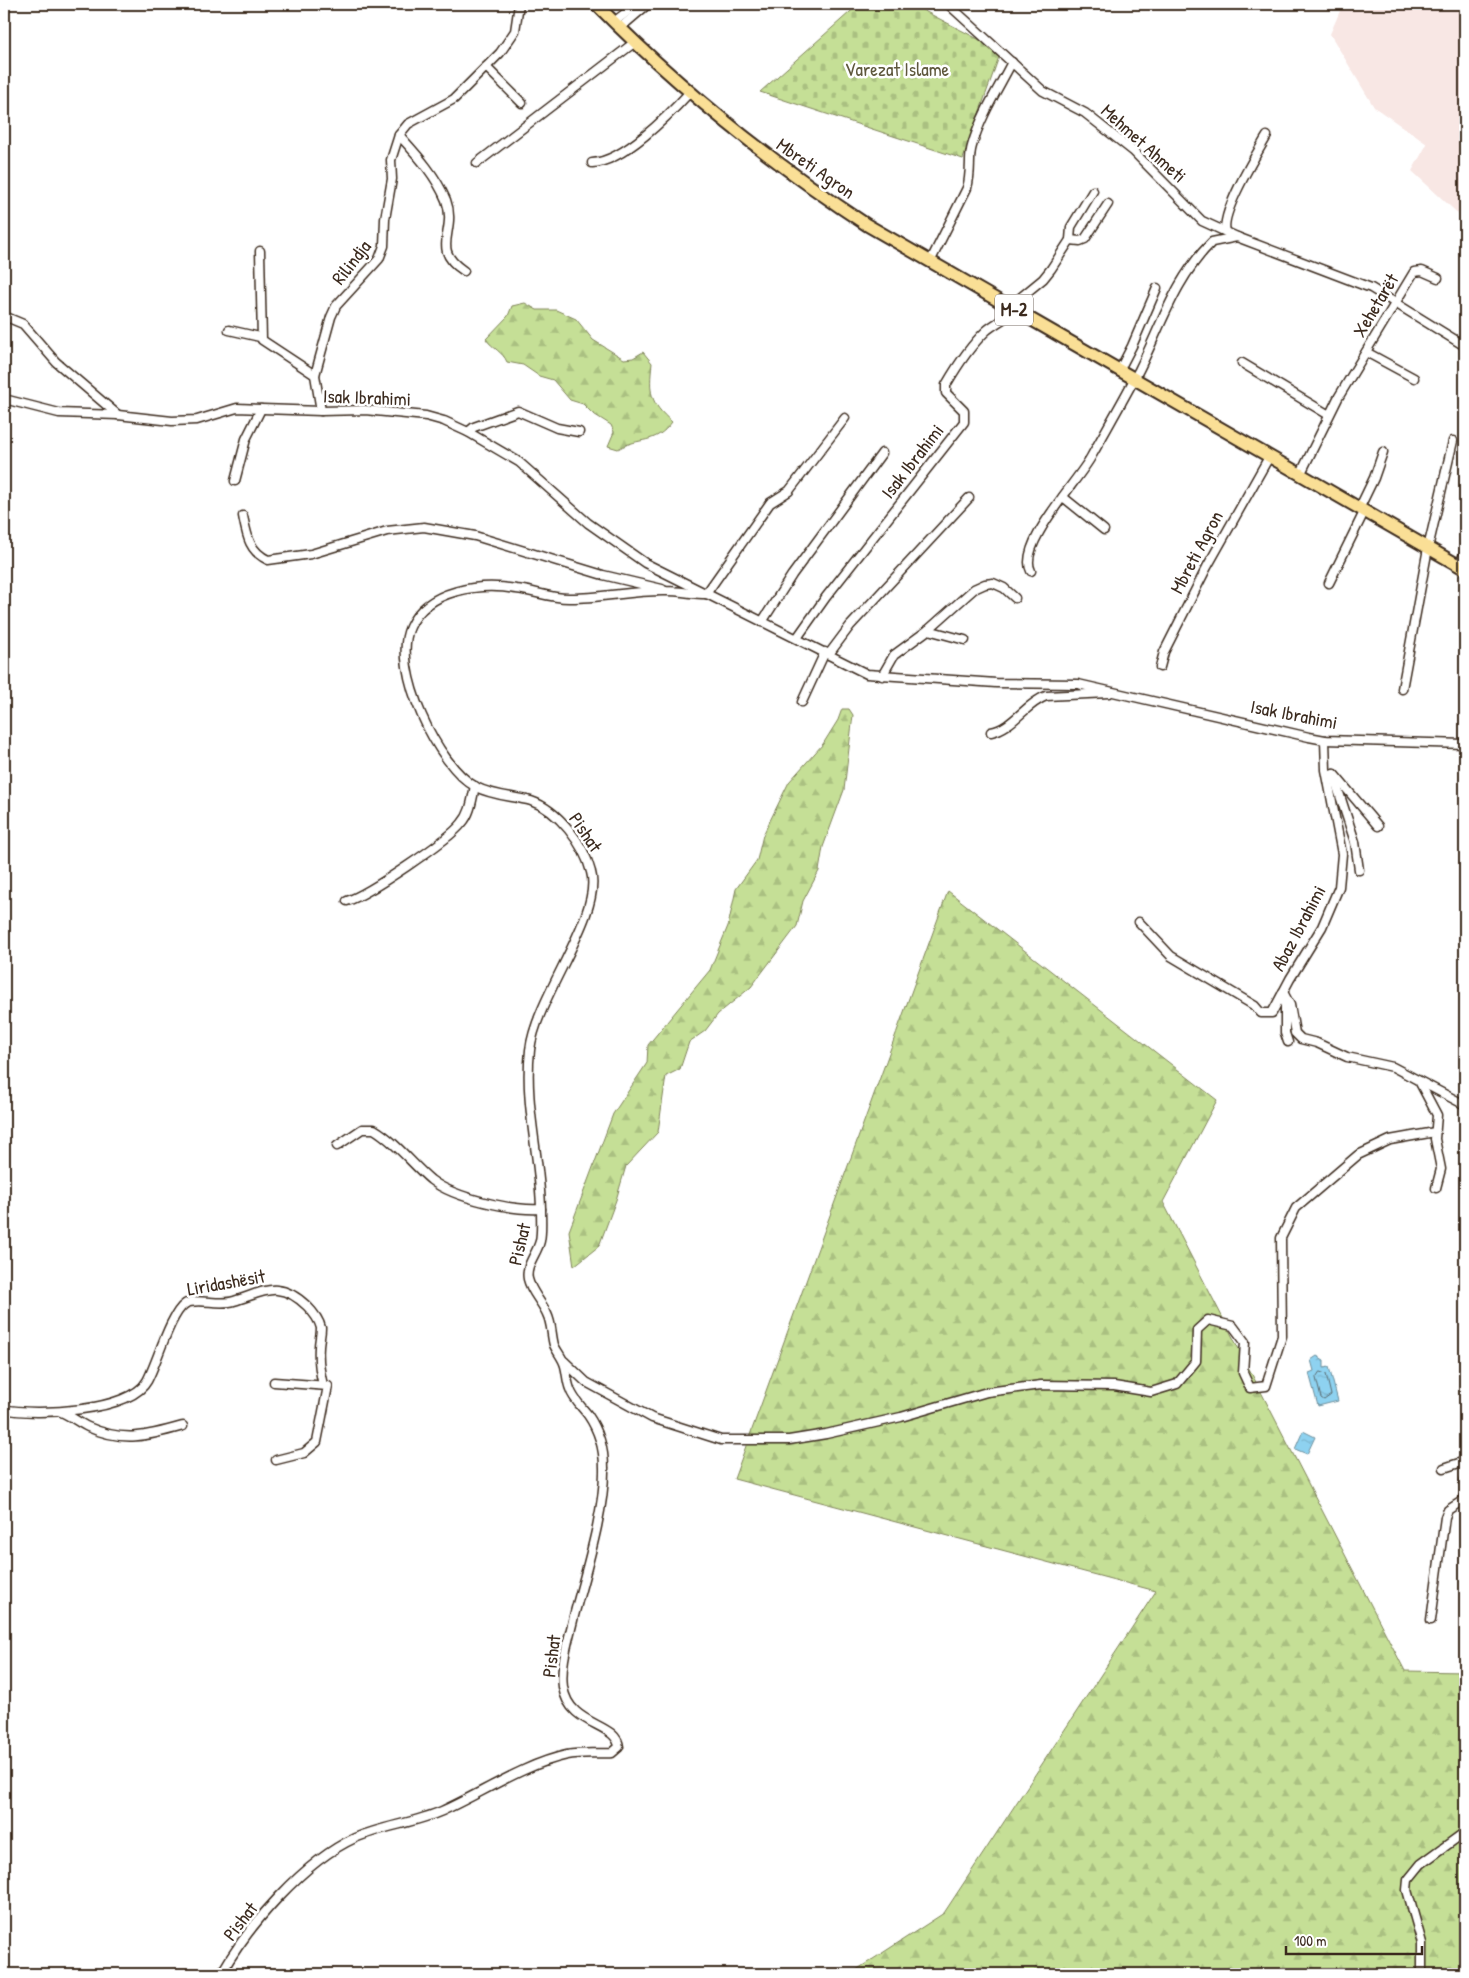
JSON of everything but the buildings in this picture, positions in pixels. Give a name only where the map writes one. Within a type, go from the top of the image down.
[{"type":"main road","name":"Mbreti Agron","points":[[596,4],[689,93],[739,134],[796,178],[867,225],[1462,567]]},
{"type":"street","points":[[464,272],[452,262],[445,251],[450,220],[445,199],[424,162],[399,135],[408,124],[454,99],[486,67],[512,38],[518,20],[520,4]]},
{"type":"street","points":[[617,25],[637,4]]},
{"type":"street","points":[[617,25],[648,4]]},
{"type":"street","name":"Mehmet Ahmeti","points":[[948,4],[1043,91],[1069,103],[1100,122],[1133,151],[1202,221],[1238,237],[1364,284],[1465,346]]},
{"type":"street","points":[[477,163],[635,42]]},
{"type":"street","points":[[930,262],[967,188],[970,177],[971,148],[992,100],[1012,62]]},
{"type":"street","points":[[486,67],[522,103]]},
{"type":"street","points":[[592,164],[604,162],[617,156],[657,124],[689,93]]},
{"type":"street","name":"Rilindja","points":[[321,411],[316,375],[336,306],[371,269],[383,252],[392,178],[391,160],[399,135]]},
{"type":"street","points":[[1226,231],[1225,223],[1234,197],[1267,136]]},
{"type":"street","points":[[1011,308],[1043,279],[1070,240],[1072,227],[1093,191]]},
{"type":"street","points":[[1070,240],[1080,242],[1085,239],[1108,204]]},
{"type":"street","points":[[1031,571],[1028,559],[1030,552],[1048,517],[1090,459],[1134,379],[1159,324],[1196,259],[1212,242],[1238,237]]},
{"type":"street","points":[[260,251],[260,337],[263,342],[316,375]]},
{"type":"street","name":"Xehetarët","points":[[1300,475],[1329,414],[1408,282],[1417,270],[1438,278]]},
{"type":"street","points":[[1119,371],[1157,288]]},
{"type":"street","name":"Isak Ibrahimi","points":[[797,638],[826,597],[964,422],[964,411],[946,393],[946,384],[978,338],[988,329],[1008,317],[1011,308]]},
{"type":"street","points":[[4,316],[23,324],[56,362],[118,415]]},
{"type":"street","points":[[229,330],[260,337]]},
{"type":"street","name":"Xehetarët","points":[[1366,352],[1414,378]]},
{"type":"street","points":[[1242,363],[1329,414]]},
{"type":"street","name":"Isak Ibrahimi","points":[[4,399],[59,413],[118,415],[184,421],[197,420],[236,408],[321,411],[365,410],[412,413],[444,421],[468,432],[519,462],[588,523],[625,551],[660,572],[797,638],[860,671],[882,676],[996,683],[1078,684],[1325,740],[1465,744]]},
{"type":"street","points":[[236,481],[246,439],[261,409]]},
{"type":"street","points":[[468,432],[474,427],[518,410],[557,428],[579,432]]},
{"type":"street","points":[[706,594],[770,503],[789,491],[845,418]]},
{"type":"street","points":[[1402,689],[1428,548],[1441,499],[1453,441]]},
{"type":"street","points":[[1329,583],[1361,510],[1383,452]]},
{"type":"street","name":"Isak Ibrahimi","points":[[762,622],[792,575],[882,453]]},
{"type":"street","name":"Mbreti Agron","points":[[1160,667],[1164,652],[1207,567],[1269,457]]},
{"type":"street","points":[[1063,497],[1104,530]]},
{"type":"street","points":[[802,702],[827,653],[969,498]]},
{"type":"street","name":"Pishat","points":[[243,516],[250,546],[254,552],[268,560],[311,554],[387,531],[424,527],[475,536],[603,575],[666,591]]},
{"type":"street","name":"Mbreti Agron","points":[[1462,567],[1465,552]]},
{"type":"street","points":[[882,676],[894,654],[928,630],[969,592],[982,585],[991,583],[998,584],[1015,598]]},
{"type":"street","name":"Pishat","points":[[221,1974],[255,1926],[296,1879],[338,1847],[357,1838],[440,1812],[553,1759],[580,1754],[612,1754],[618,1750],[619,1743],[617,1737],[581,1718],[569,1703],[563,1687],[565,1658],[599,1513],[604,1468],[597,1430],[570,1390],[564,1361],[555,1347],[548,1316],[528,1276],[529,1265],[540,1240],[541,1209],[530,1104],[530,1049],[535,1024],[543,1004],[590,906],[594,885],[593,876],[575,840],[550,811],[531,802],[474,786],[459,773],[445,754],[415,700],[407,672],[405,647],[411,624],[417,616],[444,596],[481,587],[519,589],[568,599],[666,591],[706,594]]},
{"type":"street","points":[[928,630],[965,640]]},
{"type":"street","name":"Isak Ibrahimi","points":[[991,732],[1001,729],[1038,699],[1046,696],[1118,692]]},
{"type":"street","name":"Abaz Ibrahimi","points":[[1139,922],[1171,956],[1256,1006],[1264,1015],[1272,1014],[1322,927],[1339,887],[1342,854],[1326,762],[1325,740]]},
{"type":"street","name":"Abaz Ibrahimi","points":[[1326,762],[1333,774],[1378,826]]},
{"type":"street","name":"Abaz Ibrahimi","points":[[1333,774],[1355,842],[1359,870]]},
{"type":"street","points":[[347,901],[369,890],[457,828],[469,810],[474,786]]},
{"type":"street","name":"Abaz Ibrahimi","points":[[1283,992],[1286,1005],[1285,1033],[1288,1042]]},
{"type":"street","name":"Abaz Ibrahimi","points":[[1283,992],[1290,1005],[1297,1036],[1347,1057],[1383,1064],[1416,1078],[1465,1105]]},
{"type":"street","points":[[1416,1078],[1435,1109],[1435,1132],[1441,1169],[1436,1188]]},
{"type":"street","name":"Pishat","points":[[337,1146],[362,1129],[374,1129],[430,1178],[451,1192],[508,1206],[541,1209]]},
{"type":"street","points":[[564,1361],[586,1382],[652,1418],[721,1440],[789,1440],[826,1434],[901,1417],[987,1392],[1032,1386],[1114,1386],[1151,1392],[1177,1384],[1196,1361],[1197,1330],[1208,1320],[1233,1326],[1245,1342],[1243,1373],[1250,1388],[1266,1386],[1282,1336],[1281,1238],[1296,1208],[1358,1155],[1390,1140],[1435,1132]]},
{"type":"street","name":"Liridashësit","points":[[4,1409],[23,1412],[83,1410],[115,1402],[138,1392],[147,1381],[176,1314],[188,1302],[230,1302],[266,1290],[291,1294],[317,1318],[320,1327],[319,1357],[323,1385],[328,1386],[317,1442],[304,1453],[276,1460]]},
{"type":"street","points":[[274,1382],[323,1385]]},
{"type":"street","points":[[59,1411],[90,1428],[119,1436],[145,1437],[183,1426]]},
{"type":"street","points":[[1444,1468],[1465,1462]]},
{"type":"street","points":[[1431,1620],[1445,1517],[1448,1510],[1465,1501],[1465,1480]]},
{"type":"street","points":[[1422,1974],[1422,1943],[1407,1890],[1408,1880],[1421,1864],[1465,1832]]},
{"type":"shaded area","points":[[1343,4],[1465,4],[1465,220],[1412,171],[1427,144],[1374,107],[1330,34]]},
{"type":"green space","name":"Varezat Islame","points":[[859,4],[911,4],[1001,51],[963,159],[760,92]]},
{"type":"green space","points":[[525,303],[537,310],[556,310],[576,319],[593,340],[624,359],[633,358],[643,352],[652,363],[652,396],[664,415],[672,422],[665,430],[653,438],[618,449],[608,446],[614,432],[611,425],[592,413],[583,404],[570,400],[553,380],[539,376],[523,365],[507,362],[503,355],[486,339],[508,316],[512,306]]},
{"type":"green space","points":[[842,709],[849,709],[853,715],[844,790],[823,847],[819,871],[803,901],[797,926],[751,987],[718,1014],[705,1031],[689,1042],[680,1069],[666,1076],[658,1132],[626,1166],[599,1246],[574,1266],[569,1231],[613,1114],[647,1063],[648,1045],[710,970],[728,926],[736,889],[757,860],[763,835],[789,782],[823,744],[838,720]]},
{"type":"green space","points":[[948,891],[1217,1100],[1163,1202],[1405,1671],[1465,1672],[1465,1974],[850,1974],[944,1913],[1156,1591],[734,1479]]},
{"type":"water","points":[[1317,1356],[1324,1360],[1324,1368],[1329,1367],[1338,1401],[1318,1406],[1309,1373],[1314,1371],[1311,1360]]},
{"type":"water","points":[[1303,1431],[1315,1437],[1307,1454],[1295,1449]]}]
